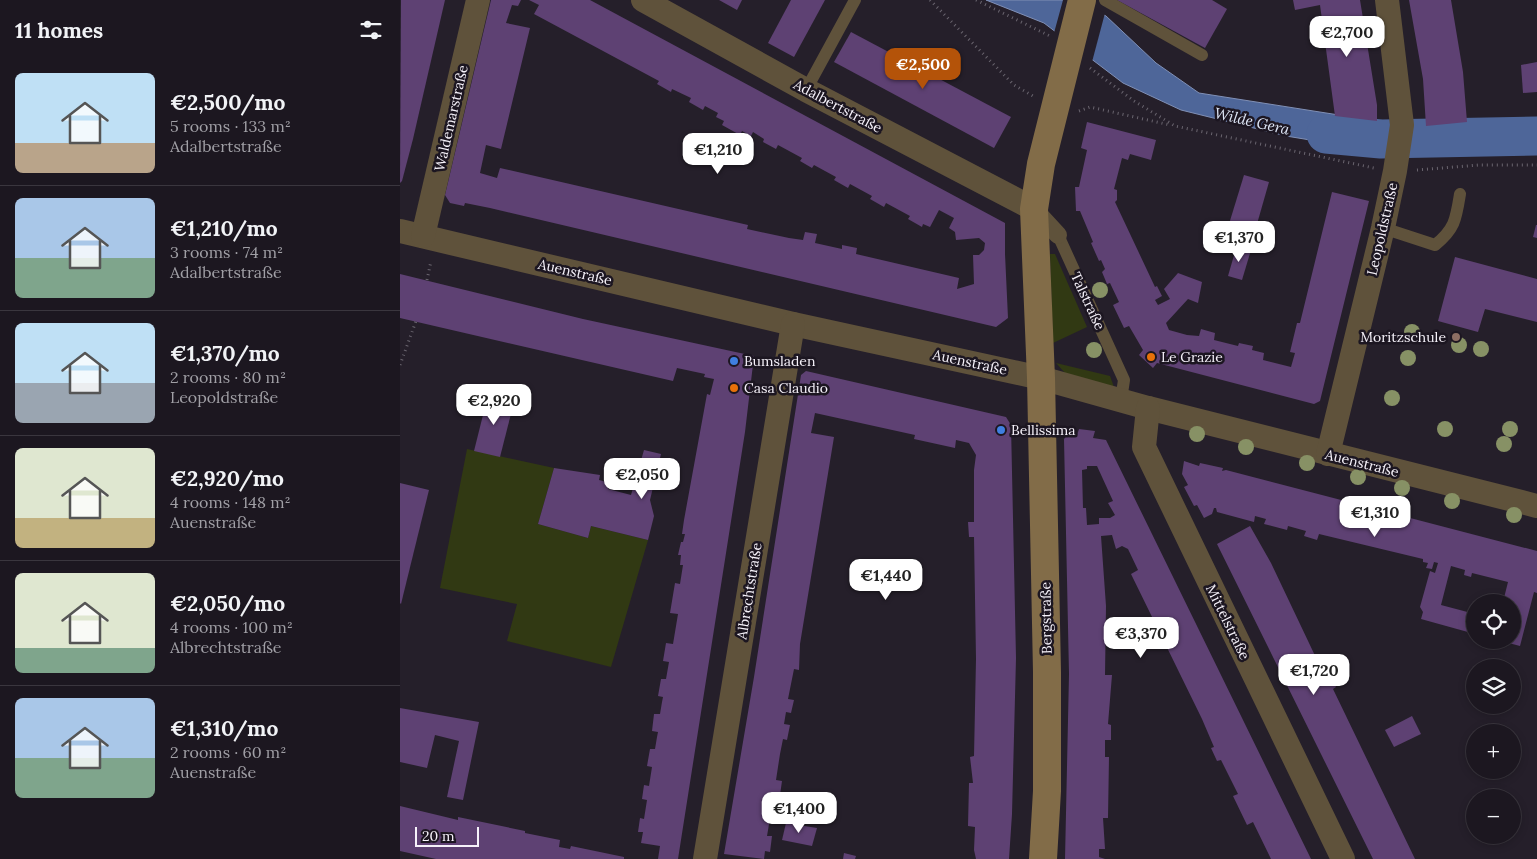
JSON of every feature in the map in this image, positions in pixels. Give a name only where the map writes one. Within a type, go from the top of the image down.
[{"type":"main road","points":[[1041,378],[1034,209],[1041,164],[1082,0]]},
{"type":"main road","name":"Bergstraße","points":[[1041,378],[1047,672],[1047,791],[1044,859]]},
{"type":"street","name":"Waldemarstraße","points":[[423,236],[478,0]]},
{"type":"street","name":"Adalbertstraße","points":[[643,0],[806,90],[1034,209]]},
{"type":"street","name":"Leopoldstraße","points":[[1328,454],[1383,228],[1396,168],[1402,125],[1387,0]]},
{"type":"street","name":"Talstraße","points":[[1034,209],[1058,235]]},
{"type":"street","name":"Auenstraße","points":[[400,231],[792,324],[1041,378],[1148,408],[1537,506]]},
{"type":"street","name":"Albrechtstraße","points":[[705,859],[792,324]]},
{"type":"street","name":"Mittelstraße","points":[[1148,408],[1144,447],[1343,859]]},
{"type":"lane","points":[[806,90],[855,0]]},
{"type":"lane","points":[[1105,0],[1202,55]]},
{"type":"lane","points":[[1383,228],[1434,246],[1448,235],[1455,221],[1460,194]]},
{"type":"lane","name":"Talstraße","points":[[1058,235],[1124,380],[1121,400]]},
{"type":"path","points":[[930,0],[1014,85],[1037,99],[1059,96],[1078,112],[1090,107],[1348,164],[1396,168],[1537,165]]},
{"type":"path","points":[[976,0],[1050,36]]},
{"type":"path","points":[[1092,70],[1134,102],[1175,126]]},
{"type":"path","points":[[400,366],[416,321]]},
{"type":"green space","points":[[1050,254],[1055,254],[1087,327],[1053,343]]},
{"type":"green space","points":[[1056,363],[1110,376],[1114,387],[1065,373]]},
{"type":"green space","points":[[467,449],[554,468],[538,524],[588,538],[591,526],[648,540],[611,667],[507,641],[517,604],[440,588]]},
{"type":"water","points":[[986,0],[1075,0],[1106,16],[1156,63],[1199,93],[1377,121],[1377,151],[1286,136],[1181,110],[1123,83],[1044,23]]},
{"type":"pier","points":[[1063,0],[1081,0],[1105,13],[1092,62],[1054,33]]},
{"type":"building","points":[[401,0],[445,0],[413,139],[400,183]]},
{"type":"building","points":[[491,0],[521,0],[518,6],[512,5],[506,23],[530,28],[501,149],[486,145],[480,173],[497,178],[500,168],[748,225],[747,229],[789,238],[803,240],[805,232],[817,234],[815,243],[842,249],[842,245],[857,248],[856,254],[959,278],[957,289],[974,284],[973,255],[979,255],[984,250],[985,243],[979,238],[956,240],[955,232],[949,228],[954,218],[939,210],[930,227],[923,224],[922,227],[908,219],[910,216],[886,203],[884,207],[870,199],[872,196],[850,184],[848,188],[834,180],[836,177],[814,165],[812,168],[800,161],[802,158],[778,145],[776,149],[763,142],[764,139],[753,132],[751,136],[742,131],[740,135],[722,125],[724,121],[716,117],[718,113],[705,106],[703,110],[689,102],[691,98],[672,89],[671,92],[657,84],[659,81],[534,14],[539,5],[529,0],[590,0],[1005,223],[1008,318],[996,327],[490,208],[465,203],[464,206],[450,203],[445,195]]},
{"type":"building","points":[[719,0],[742,0],[737,10]]},
{"type":"building","points":[[791,0],[825,0],[794,57],[768,43]]},
{"type":"building","points":[[1117,0],[1212,0],[1227,9],[1205,48]]},
{"type":"building","points":[[1293,0],[1360,0],[1377,105],[1377,121],[1335,116],[1320,5],[1295,10]]},
{"type":"building","points":[[1409,0],[1451,0],[1463,72],[1467,122],[1426,126],[1423,79]]},
{"type":"building","points":[[851,32],[1011,117],[994,148],[834,62]]},
{"type":"building","points":[[1537,62],[1537,92],[1523,93],[1521,65]]},
{"type":"building","points":[[1087,122],[1156,140],[1151,160],[1130,154],[1128,160],[1122,158],[1114,189],[1117,190],[1117,200],[1115,202],[1155,287],[1157,286],[1162,296],[1155,300],[1158,305],[1170,299],[1164,289],[1178,273],[1202,282],[1198,303],[1188,299],[1166,323],[1169,330],[1199,336],[1201,329],[1215,333],[1214,340],[1238,346],[1239,343],[1253,346],[1252,350],[1264,353],[1263,360],[1291,367],[1295,353],[1290,352],[1297,323],[1300,323],[1332,192],[1369,201],[1320,401],[1314,404],[1157,363],[1153,368],[1139,355],[1143,350],[1129,326],[1124,328],[1113,305],[1119,302],[1110,283],[1107,284],[1102,272],[1105,269],[1091,243],[1093,242],[1080,211],[1076,211],[1075,187],[1079,187],[1087,150],[1081,148]]},
{"type":"building","points":[[1244,175],[1269,182],[1255,231],[1229,224]]},
{"type":"building","points":[[1537,225],[1537,238],[1533,237]]},
{"type":"building","points":[[1237,245],[1251,250],[1242,280],[1228,276]]},
{"type":"building","points":[[1455,257],[1537,279],[1537,322],[1485,309],[1478,332],[1438,321]]},
{"type":"building","points":[[400,274],[583,319],[754,356],[745,432],[678,859],[658,859],[660,846],[641,843],[643,832],[638,832],[640,818],[644,819],[647,800],[642,799],[644,785],[649,786],[652,767],[647,766],[650,749],[655,749],[658,732],[652,731],[654,714],[660,714],[663,697],[658,696],[661,679],[666,679],[669,662],[663,661],[666,643],[673,644],[678,614],[670,613],[675,583],[680,584],[683,565],[680,565],[681,555],[678,555],[685,534],[682,534],[684,520],[707,394],[710,395],[714,379],[704,377],[705,374],[677,368],[673,381],[400,318]]},
{"type":"building","points":[[806,371],[1006,417],[1011,425],[1016,658],[1009,859],[976,859],[974,850],[975,827],[968,826],[969,783],[973,783],[970,757],[974,756],[976,659],[974,537],[969,537],[968,522],[974,522],[974,470],[976,455],[969,443],[956,440],[955,448],[914,439],[915,435],[815,413],[811,433],[834,437],[800,644],[799,670],[794,669],[788,699],[794,700],[791,713],[786,712],[784,724],[790,725],[787,740],[783,739],[776,780],[782,781],[779,802],[773,801],[767,836],[772,836],[770,852],[765,851],[764,859],[724,854],[754,677],[801,375]]},
{"type":"building","points":[[488,395],[514,402],[500,457],[474,451]]},
{"type":"building","points":[[1079,429],[1095,431],[1093,438],[1106,440],[1311,859],[1271,859],[1253,822],[1247,825],[1233,796],[1238,794],[1221,760],[1217,761],[1211,748],[1214,747],[1202,719],[1131,574],[1138,570],[1128,549],[1122,546],[1116,549],[1112,535],[1101,536],[1106,606],[1105,675],[1112,675],[1108,724],[1111,725],[1111,740],[1105,740],[1105,757],[1109,757],[1108,818],[1103,818],[1105,849],[1099,849],[1099,857],[1105,859],[1065,859],[1069,674],[1064,439],[1069,433],[1077,435]],"holes":[[[1087,466],[1097,466],[1113,501],[1108,503],[1115,515],[1110,518],[1099,518],[1099,524],[1087,525],[1086,508],[1083,508],[1082,470],[1087,469]]]},
{"type":"building","points":[[644,450],[661,454],[650,500],[654,516],[648,540],[591,526],[588,538],[538,524],[554,468],[600,475],[599,480],[610,483],[608,489],[631,495]]},
{"type":"building","points":[[1184,461],[1199,466],[1200,463],[1223,468],[1222,471],[1226,470],[1537,551],[1537,593],[1534,592],[1521,642],[1521,594],[1505,594],[1508,582],[1472,573],[1471,577],[1464,575],[1465,570],[1451,566],[1441,605],[1466,612],[1466,632],[1421,619],[1423,612],[1420,607],[1430,571],[1435,573],[1438,563],[1434,562],[1432,569],[1426,568],[1428,563],[1423,562],[1423,559],[1319,534],[1317,540],[1304,536],[1306,531],[1288,526],[1287,530],[1264,524],[1266,519],[1255,516],[1254,522],[1217,512],[1216,508],[1214,508],[1212,514],[1204,518],[1197,505],[1194,506],[1184,487],[1188,485],[1182,474]]},
{"type":"building","points":[[400,483],[429,490],[401,604],[400,603]]},
{"type":"building","points":[[1250,526],[1271,563],[1328,683],[1333,681],[1336,687],[1333,689],[1415,859],[1373,859],[1217,544]]},
{"type":"building","points":[[400,708],[479,722],[463,800],[447,797],[459,741],[435,735],[427,768],[400,762]]},
{"type":"building","points":[[1412,716],[1421,734],[1394,747],[1385,730]]},
{"type":"building","points":[[400,806],[458,820],[458,817],[525,831],[525,833],[560,840],[559,847],[570,849],[571,846],[624,857],[624,859],[436,859],[400,851]]},
{"type":"building","points":[[786,823],[817,828],[812,846],[782,840]]},
{"type":"building","points":[[844,853],[856,856],[855,859],[843,859]]},
{"type":"waterway","name":"Wilde Gera","points":[[1326,134],[1381,139],[1537,136]]},
{"type":"place","name":"Moritzschule","points":[[1456,337]]},
{"type":"place","name":"Le Grazie","points":[[1151,357]]},
{"type":"place","name":"Bumsladen","points":[[734,361]]},
{"type":"place","name":"Casa Claudio","points":[[734,388]]},
{"type":"place","name":"Bellissima","points":[[1001,430]]}]
